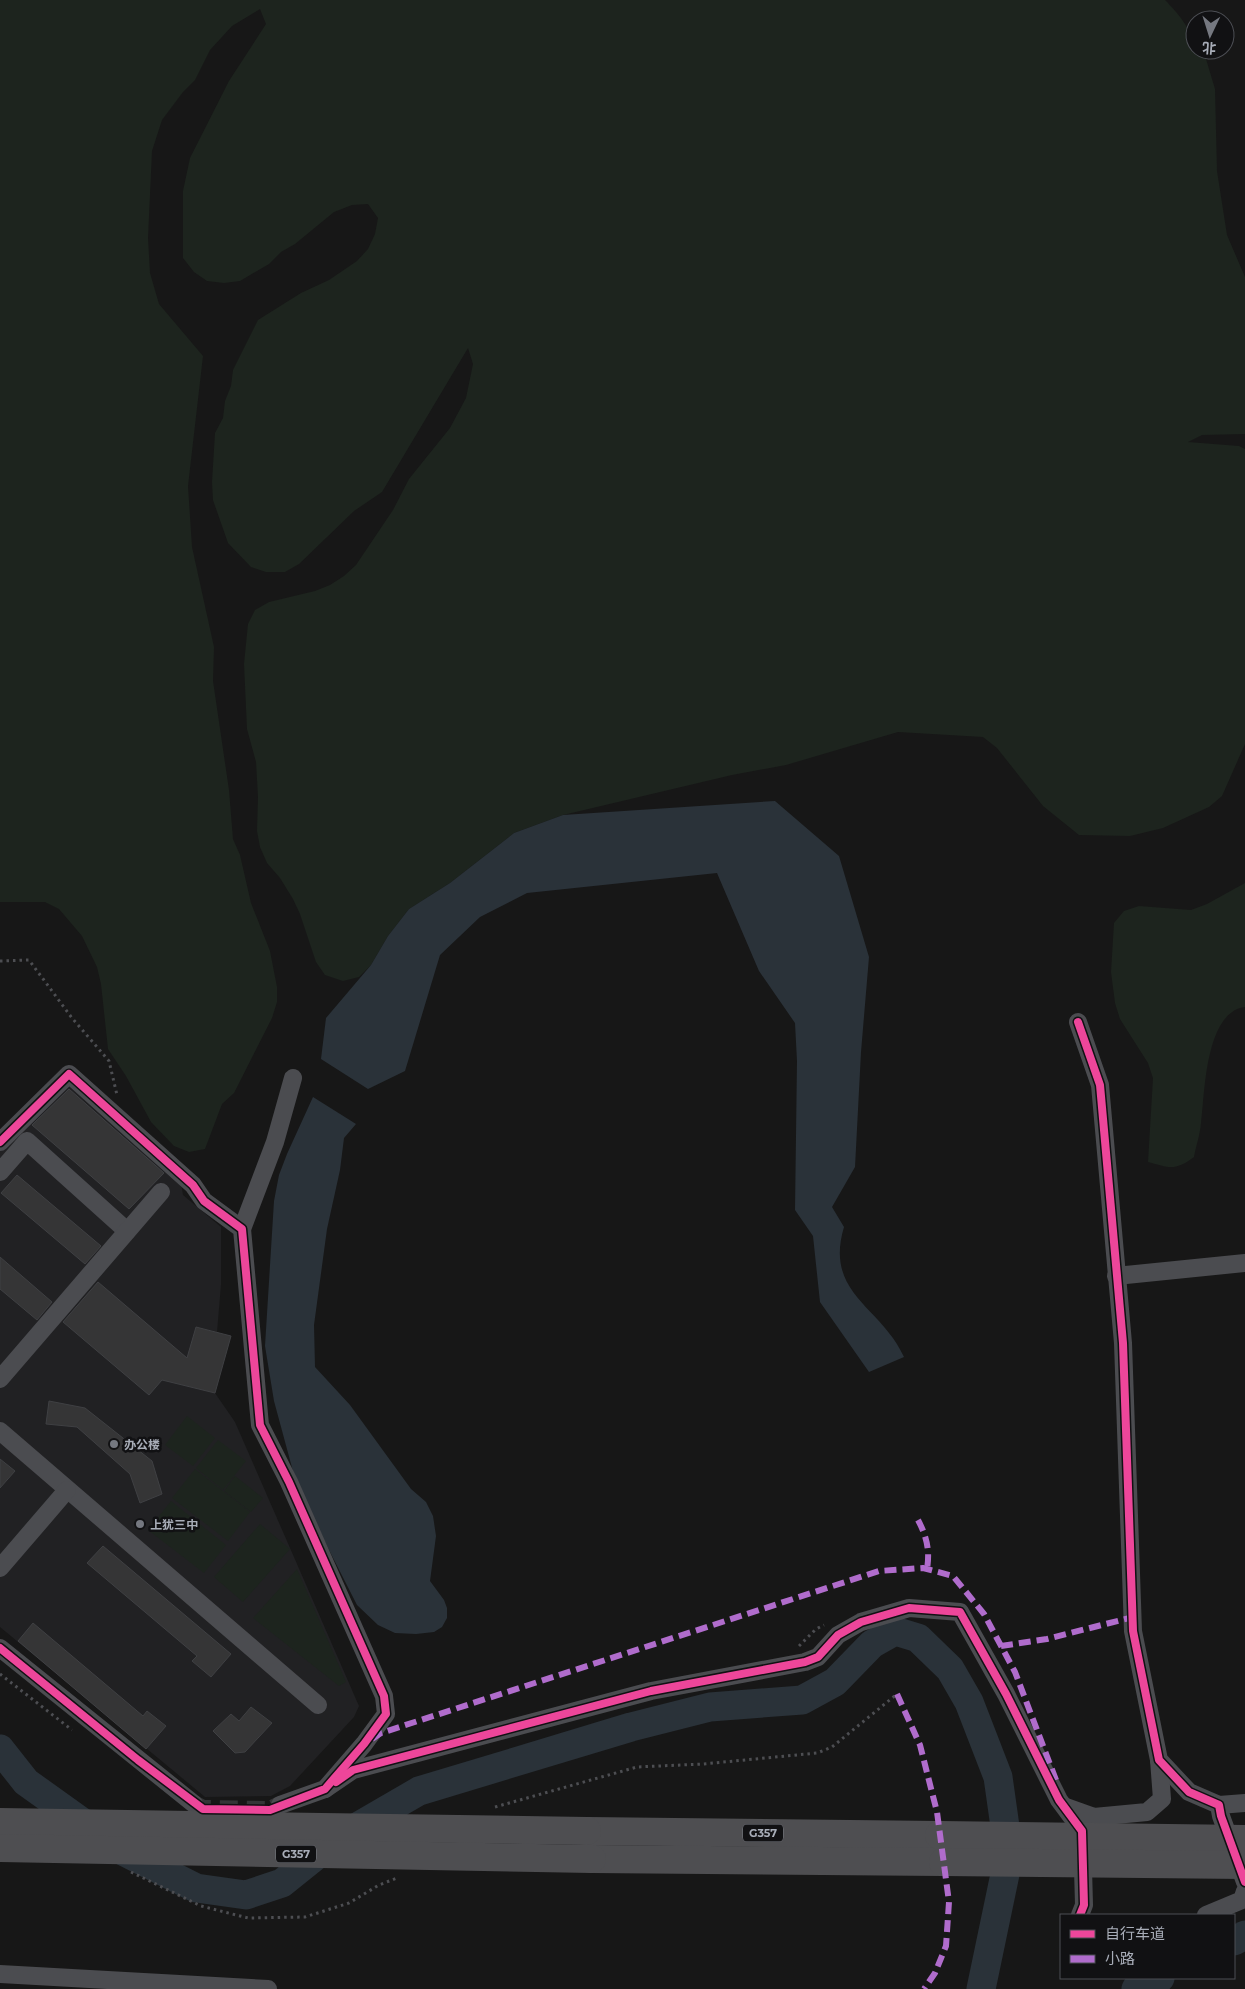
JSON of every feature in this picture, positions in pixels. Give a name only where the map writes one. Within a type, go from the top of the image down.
[{"type":"highway","name":"G357","points":[[0,1822],[587,1832],[1245,1839]]},
{"type":"highway","name":"G357","points":[[0,1848],[592,1860],[1245,1865]]},
{"type":"street","points":[[1066,1807],[1094,1817],[1146,1812],[1162,1799],[1159,1760],[1133,1631],[1123,1343],[1100,1085],[1078,1022]]},
{"type":"street","points":[[0,1142],[69,1074],[193,1185],[204,1201],[242,1229]]},
{"type":"street","points":[[293,1078],[275,1142],[242,1229],[260,1425],[289,1482],[384,1696],[386,1714],[364,1744],[325,1789]]},
{"type":"street","points":[[0,1172],[26,1141],[127,1231]]},
{"type":"street","points":[[0,1379],[161,1192]]},
{"type":"street","points":[[1116,1276],[1245,1263]]},
{"type":"street","points":[[0,1431],[318,1706]]},
{"type":"street","points":[[0,1568],[67,1490]]},
{"type":"street","points":[[280,1805],[325,1789],[353,1770],[641,1693],[805,1662],[818,1657],[838,1635],[861,1622],[909,1608],[960,1612],[1006,1694],[1059,1800],[1082,1831],[1084,1905],[1080,1914]]},
{"type":"street","points":[[0,1648],[194,1804]]},
{"type":"street","points":[[1159,1760],[1189,1792],[1219,1805],[1245,1803]]},
{"type":"street","points":[[1219,1805],[1221,1816],[1245,1882]]},
{"type":"street","points":[[1208,1914],[1242,1900],[1245,1892]]},
{"type":"street","points":[[0,1974],[40,1982],[268,1989]]},
{"type":"path","points":[[0,961],[29,960],[72,1018],[109,1062],[124,1123]]},
{"type":"shaded area","points":[[0,0],[1165,0],[1180,17],[1185,24],[1185,60],[1206,60],[1215,89],[1217,171],[1227,235],[1245,277],[1245,434],[1202,435],[1188,442],[1239,446],[1245,449],[1245,744],[1222,796],[1209,807],[1163,828],[1130,836],[1079,835],[1043,806],[997,748],[983,737],[898,732],[786,765],[732,775],[563,815],[514,833],[450,883],[409,909],[388,936],[371,965],[359,977],[343,981],[325,975],[316,962],[293,899],[280,878],[267,863],[260,847],[257,831],[256,762],[247,729],[244,664],[248,624],[255,610],[269,602],[315,591],[330,585],[356,565],[393,510],[409,479],[450,428],[466,398],[473,364],[468,348],[382,492],[354,511],[299,564],[285,572],[266,572],[251,567],[228,543],[213,500],[212,482],[215,433],[223,418],[225,401],[231,386],[233,370],[258,320],[301,293],[329,280],[357,261],[368,249],[375,234],[378,218],[368,204],[352,205],[334,212],[295,244],[281,252],[269,264],[240,281],[224,283],[207,281],[194,272],[183,258],[183,191],[190,158],[229,81],[266,24],[260,9],[232,26],[210,50],[195,80],[183,92],[162,120],[152,151],[148,238],[150,273],[159,304],[203,356],[188,486],[192,547],[214,647],[213,681],[229,790],[233,839],[240,855],[251,903],[270,951],[277,987],[277,1002],[272,1018],[234,1093],[222,1104],[205,1149],[189,1152],[174,1146],[151,1122],[126,1076],[108,1049],[101,984],[97,967],[82,936],[59,909],[45,902],[0,902]]},
{"type":"shaded area","points":[[775,801],[839,856],[869,957],[861,1052],[855,1167],[832,1207],[844,1227],[840,1250],[842,1268],[848,1284],[894,1340],[904,1357],[869,1372],[820,1302],[813,1236],[795,1210],[797,1061],[795,1023],[759,971],[717,873],[527,893],[480,917],[440,955],[405,1071],[368,1089],[321,1059],[326,1018],[371,965],[388,936],[409,909],[450,883],[514,833],[563,815]]},
{"type":"shaded area","points":[[1245,883],[1245,1007],[1232,1012],[1222,1023],[1215,1038],[1206,1074],[1200,1127],[1194,1157],[1182,1165],[1172,1167],[1148,1162],[1153,1078],[1148,1063],[1120,1019],[1115,1003],[1111,972],[1114,923],[1124,911],[1139,906],[1191,910],[1207,904]]},
{"type":"shaded area","name":"上犹三中","points":[[67,1082],[181,1183],[183,1195],[221,1227],[221,1285],[217,1332],[196,1327],[181,1384],[215,1393],[235,1422],[359,1706],[354,1717],[290,1786],[271,1796],[205,1797],[0,1627],[0,1146]]},
{"type":"shaded area","points":[[313,1097],[356,1124],[344,1138],[340,1170],[327,1229],[314,1325],[315,1367],[350,1405],[411,1489],[426,1502],[433,1516],[436,1536],[430,1581],[444,1600],[447,1608],[447,1618],[442,1627],[434,1632],[416,1634],[395,1633],[378,1625],[357,1605],[294,1475],[274,1401],[265,1346],[274,1201],[279,1175]]},
{"type":"shaded area","points":[[187,1416],[215,1438],[193,1466],[165,1445]]},
{"type":"shaded area","points":[[218,1440],[246,1461],[223,1490],[196,1468]]},
{"type":"shaded area","points":[[195,1469],[250,1512],[228,1541],[172,1498]]},
{"type":"shaded area","points":[[235,1476],[263,1498],[251,1512],[224,1491]]},
{"type":"shaded area","points":[[171,1501],[226,1545],[204,1573],[148,1530]]},
{"type":"shaded area","points":[[260,1524],[290,1549],[243,1602],[214,1577]]},
{"type":"shaded area","points":[[297,1569],[346,1682],[339,1686],[253,1618]]},
{"type":"building","points":[[69,1089],[164,1173],[129,1209],[32,1125]]},
{"type":"building","points":[[17,1175],[101,1246],[85,1264],[1,1193]]},
{"type":"building","points":[[0,1257],[52,1302],[37,1320],[0,1289]]},
{"type":"building","points":[[98,1282],[187,1358],[196,1327],[231,1336],[215,1393],[162,1380],[149,1395],[63,1322]]},
{"type":"building","name":"办公楼","points":[[49,1401],[85,1408],[152,1461],[162,1494],[140,1503],[130,1474],[77,1427],[46,1424]]},
{"type":"building","points":[[0,1459],[15,1471],[0,1488]]},
{"type":"building","points":[[103,1546],[231,1654],[211,1677],[192,1661],[197,1656],[87,1563]]},
{"type":"building","points":[[33,1623],[143,1716],[147,1711],[166,1726],[146,1749],[18,1641]]},
{"type":"building","points":[[251,1707],[272,1723],[245,1752],[235,1753],[213,1731],[231,1714],[239,1721]]},
{"type":"waterway","points":[[0,1749],[26,1782],[121,1850],[196,1888],[246,1895],[282,1883],[338,1838],[419,1791],[631,1727],[710,1707],[802,1700],[835,1682],[872,1644],[895,1631],[918,1638],[950,1669],[969,1702],[998,1777],[1009,1855],[981,1989]]},
{"type":"waterway","points":[[1235,1940],[1245,1935]]},
{"type":"waterway","points":[[1136,1989],[1158,1979]]},
{"type":"tunnel","points":[[194,1804],[203,1809],[270,1810],[280,1805]]},
{"type":"marked path","points":[[918,1520],[927,1544],[927,1569]]},
{"type":"marked path","points":[[372,1739],[381,1733],[879,1571],[923,1568],[953,1576],[984,1614],[1015,1672],[1056,1780]]},
{"type":"marked path","points":[[1001,1646],[1047,1639],[1133,1617]]},
{"type":"marked path","points":[[897,1694],[920,1745],[937,1812],[949,1902],[946,1946],[935,1973],[924,1989]]},
{"type":"cycle path","points":[[1078,1022],[1100,1085],[1123,1343],[1133,1631],[1159,1760],[1189,1792],[1219,1805],[1221,1816],[1245,1882]]},
{"type":"cycle path","points":[[0,1142],[69,1074],[193,1185],[204,1201],[242,1229],[260,1425],[289,1482],[384,1696],[386,1714],[364,1744],[325,1789],[270,1810],[203,1809],[138,1760],[0,1648]]},
{"type":"cycle path","points":[[336,1782],[353,1770],[651,1691],[805,1662],[818,1657],[838,1635],[861,1622],[909,1608],[960,1612],[1006,1694],[1059,1800],[1082,1831],[1084,1905],[1080,1914]]},
{"type":"place","name":"办公楼","points":[[114,1444]]},
{"type":"place","name":"上犹三中","points":[[140,1524]]}]
